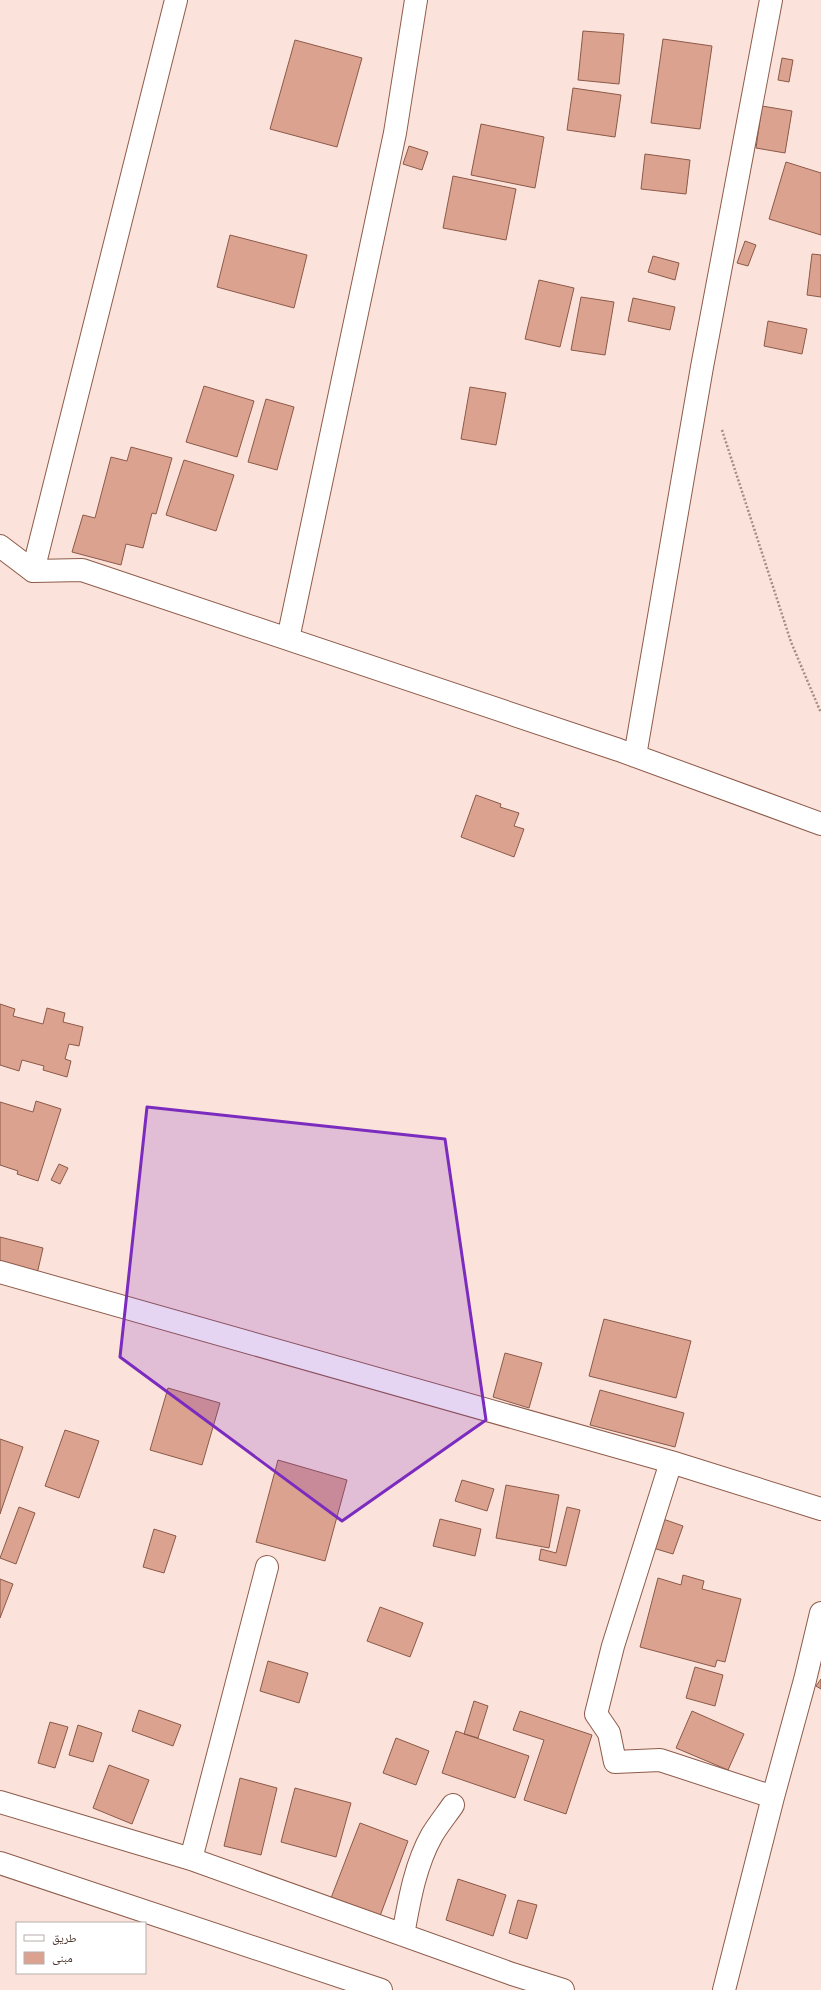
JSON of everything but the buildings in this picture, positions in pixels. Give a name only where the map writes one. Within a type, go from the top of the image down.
[{"type":"street","points":[[33,571],[176,0]]},
{"type":"street","points":[[288,639],[395,133],[416,0]]},
{"type":"street","points":[[635,756],[702,367],[771,0]]},
{"type":"street","points":[[0,546],[33,571],[82,570],[635,756],[821,824]]},
{"type":"street","points":[[0,1272],[671,1462],[821,1508]]},
{"type":"street","points":[[671,1462],[613,1646],[596,1714],[609,1733],[615,1762],[660,1760],[773,1797]]},
{"type":"street","points":[[191,1860],[267,1567]]},
{"type":"street","points":[[724,1990],[821,1613]]},
{"type":"street","points":[[0,1802],[191,1860],[512,1974],[563,1990]]},
{"type":"street","points":[[403,1935],[413,1884],[423,1855],[432,1836],[453,1805]]},
{"type":"street","points":[[2,1864],[381,1990]]},
{"type":"path","points":[[721,426],[790,642],[821,713]]},
{"type":"highlighted area","points":[[147,1107],[445,1139],[486,1420],[342,1521],[120,1357]]}]
